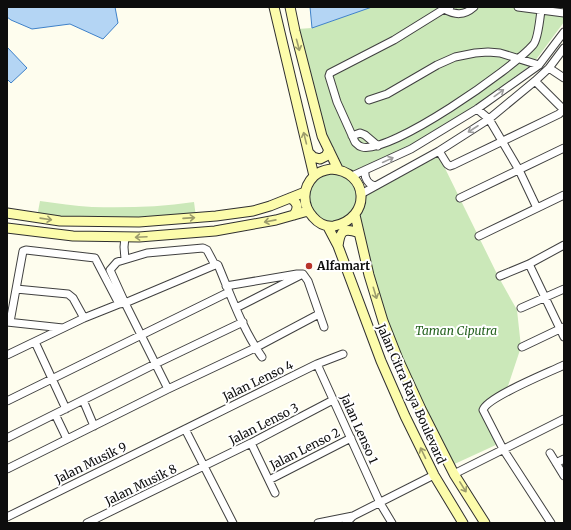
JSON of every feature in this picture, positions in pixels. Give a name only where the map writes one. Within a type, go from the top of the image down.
[{"type":"main road","points":[[274,7],[314,176]]},
{"type":"main road","points":[[290,7],[322,136],[338,169]]},
{"type":"main road","points":[[309,153],[313,157],[320,159],[326,156],[328,150]]},
{"type":"main road","points":[[331,169],[338,169],[352,176],[358,185],[361,194],[360,206],[355,215],[349,221],[328,227],[314,219],[308,211],[305,202],[307,185],[314,176],[320,172],[331,169]]},
{"type":"main road","points":[[7,213],[60,221],[139,222],[216,216],[245,212],[270,206],[305,192]]},
{"type":"main road","points":[[290,198],[296,202],[297,205],[297,211],[294,215]]},
{"type":"main road","points":[[7,228],[73,236],[138,237],[215,231],[276,220],[308,211]]},
{"type":"main road","name":"Jalan Citra Raya Boulevard","points":[[355,215],[365,260],[383,321],[398,359],[454,474],[485,523]]},
{"type":"main road","name":"Jalan Citra Raya Boulevard","points":[[328,227],[338,246],[381,361],[406,416],[434,475],[463,523]]},
{"type":"main road","points":[[338,246],[339,238],[344,231],[348,230],[359,233]]},
{"type":"main road","points":[[406,416],[412,410],[422,409]]},
{"type":"street","points":[[474,7],[460,15],[451,13],[447,8],[394,40],[330,73],[329,76],[337,102],[355,142],[361,147],[378,146],[439,116],[519,59],[535,43],[541,10]]},
{"type":"street","points":[[518,7],[564,13]]},
{"type":"street","points":[[352,176],[411,149],[477,109],[539,65],[564,32]]},
{"type":"street","points":[[361,194],[439,151],[489,119],[549,68],[564,48]]},
{"type":"street","points":[[369,100],[387,94],[437,65],[455,57],[488,52],[539,65]]},
{"type":"street","points":[[549,68],[564,78]]},
{"type":"street","points":[[439,151],[447,164],[453,166],[560,114],[562,108],[535,81]]},
{"type":"street","points":[[477,109],[489,119],[503,142],[537,208]]},
{"type":"street","points":[[352,136],[360,133],[365,135],[378,146]]},
{"type":"street","points":[[460,198],[564,148]]},
{"type":"street","points":[[365,170],[367,180],[376,186]]},
{"type":"street","points":[[480,236],[564,195]]},
{"type":"street","points":[[125,237],[125,259]]},
{"type":"street","points":[[500,276],[529,264],[564,246]]},
{"type":"street","points":[[122,304],[110,270],[117,262],[147,253],[204,248],[215,265],[218,265],[255,348],[262,357]]},
{"type":"street","points":[[63,328],[9,322],[22,253],[26,250],[95,258],[142,335],[168,389]]},
{"type":"street","points":[[529,264],[545,298],[562,328],[564,337]]},
{"type":"street","points":[[7,355],[84,318],[122,304],[215,265]]},
{"type":"street","points":[[7,400],[142,335],[228,289],[303,274]]},
{"type":"street","points":[[236,308],[303,274]]},
{"type":"street","points":[[303,274],[308,281],[324,327]]},
{"type":"street","points":[[16,289],[68,294],[73,298],[84,318]]},
{"type":"street","points":[[521,308],[564,289]]},
{"type":"street","points":[[7,469],[168,389],[255,348],[319,314]]},
{"type":"street","points":[[7,438],[243,322]]},
{"type":"street","points":[[522,347],[562,328]]},
{"type":"street","points":[[35,342],[53,378],[66,409]]},
{"type":"street","name":"Jalan Lenso 4","points":[[185,429],[317,364],[343,354]]},
{"type":"street","name":"Jalan Lenso 1","points":[[317,364],[380,503],[392,523]]},
{"type":"street","points":[[551,523],[503,449],[483,407],[488,402],[506,392],[564,366]]},
{"type":"street","points":[[83,400],[94,426]]},
{"type":"street","name":"Jalan Lenso 3","points":[[204,467],[333,400]]},
{"type":"street","points":[[55,414],[67,440]]},
{"type":"street","points":[[454,474],[564,419]]},
{"type":"street","points":[[185,429],[234,523]]},
{"type":"street","name":"Jalan Musik 9","points":[[7,518],[185,429]]},
{"type":"street","name":"Jalan Lenso 2","points":[[269,480],[351,438]]},
{"type":"street","name":"Jalan Lenso 2","points":[[251,443],[276,493]]},
{"type":"street","points":[[550,453],[564,476]]},
{"type":"street","points":[[556,463],[564,459]]},
{"type":"street","name":"Jalan Musik 8","points":[[87,523],[204,467]]},
{"type":"street","points":[[318,523],[353,516],[434,475]]},
{"type":"street","points":[[346,523],[353,516]]},
{"type":"green space","name":"Taman Ciputra","points":[[372,7],[564,7],[564,22],[535,61],[487,101],[411,149],[352,176],[361,195],[437,152],[498,276],[517,310],[521,347],[506,392],[483,411],[498,444],[448,467],[398,359],[355,215],[328,227],[305,202],[314,176],[341,169],[325,138],[297,29],[312,28]]},
{"type":"green space","points":[[40,201],[92,207],[156,206],[194,202],[196,217],[139,222],[37,217]]},
{"type":"water","points":[[7,7],[115,7],[118,23],[103,39],[70,24],[32,29],[7,17]]},
{"type":"water","points":[[310,7],[372,7],[312,28]]},
{"type":"water","points":[[7,47],[27,68],[11,83],[7,79]]},
{"type":"place","name":"Alfamart","points":[[309,266]]}]
